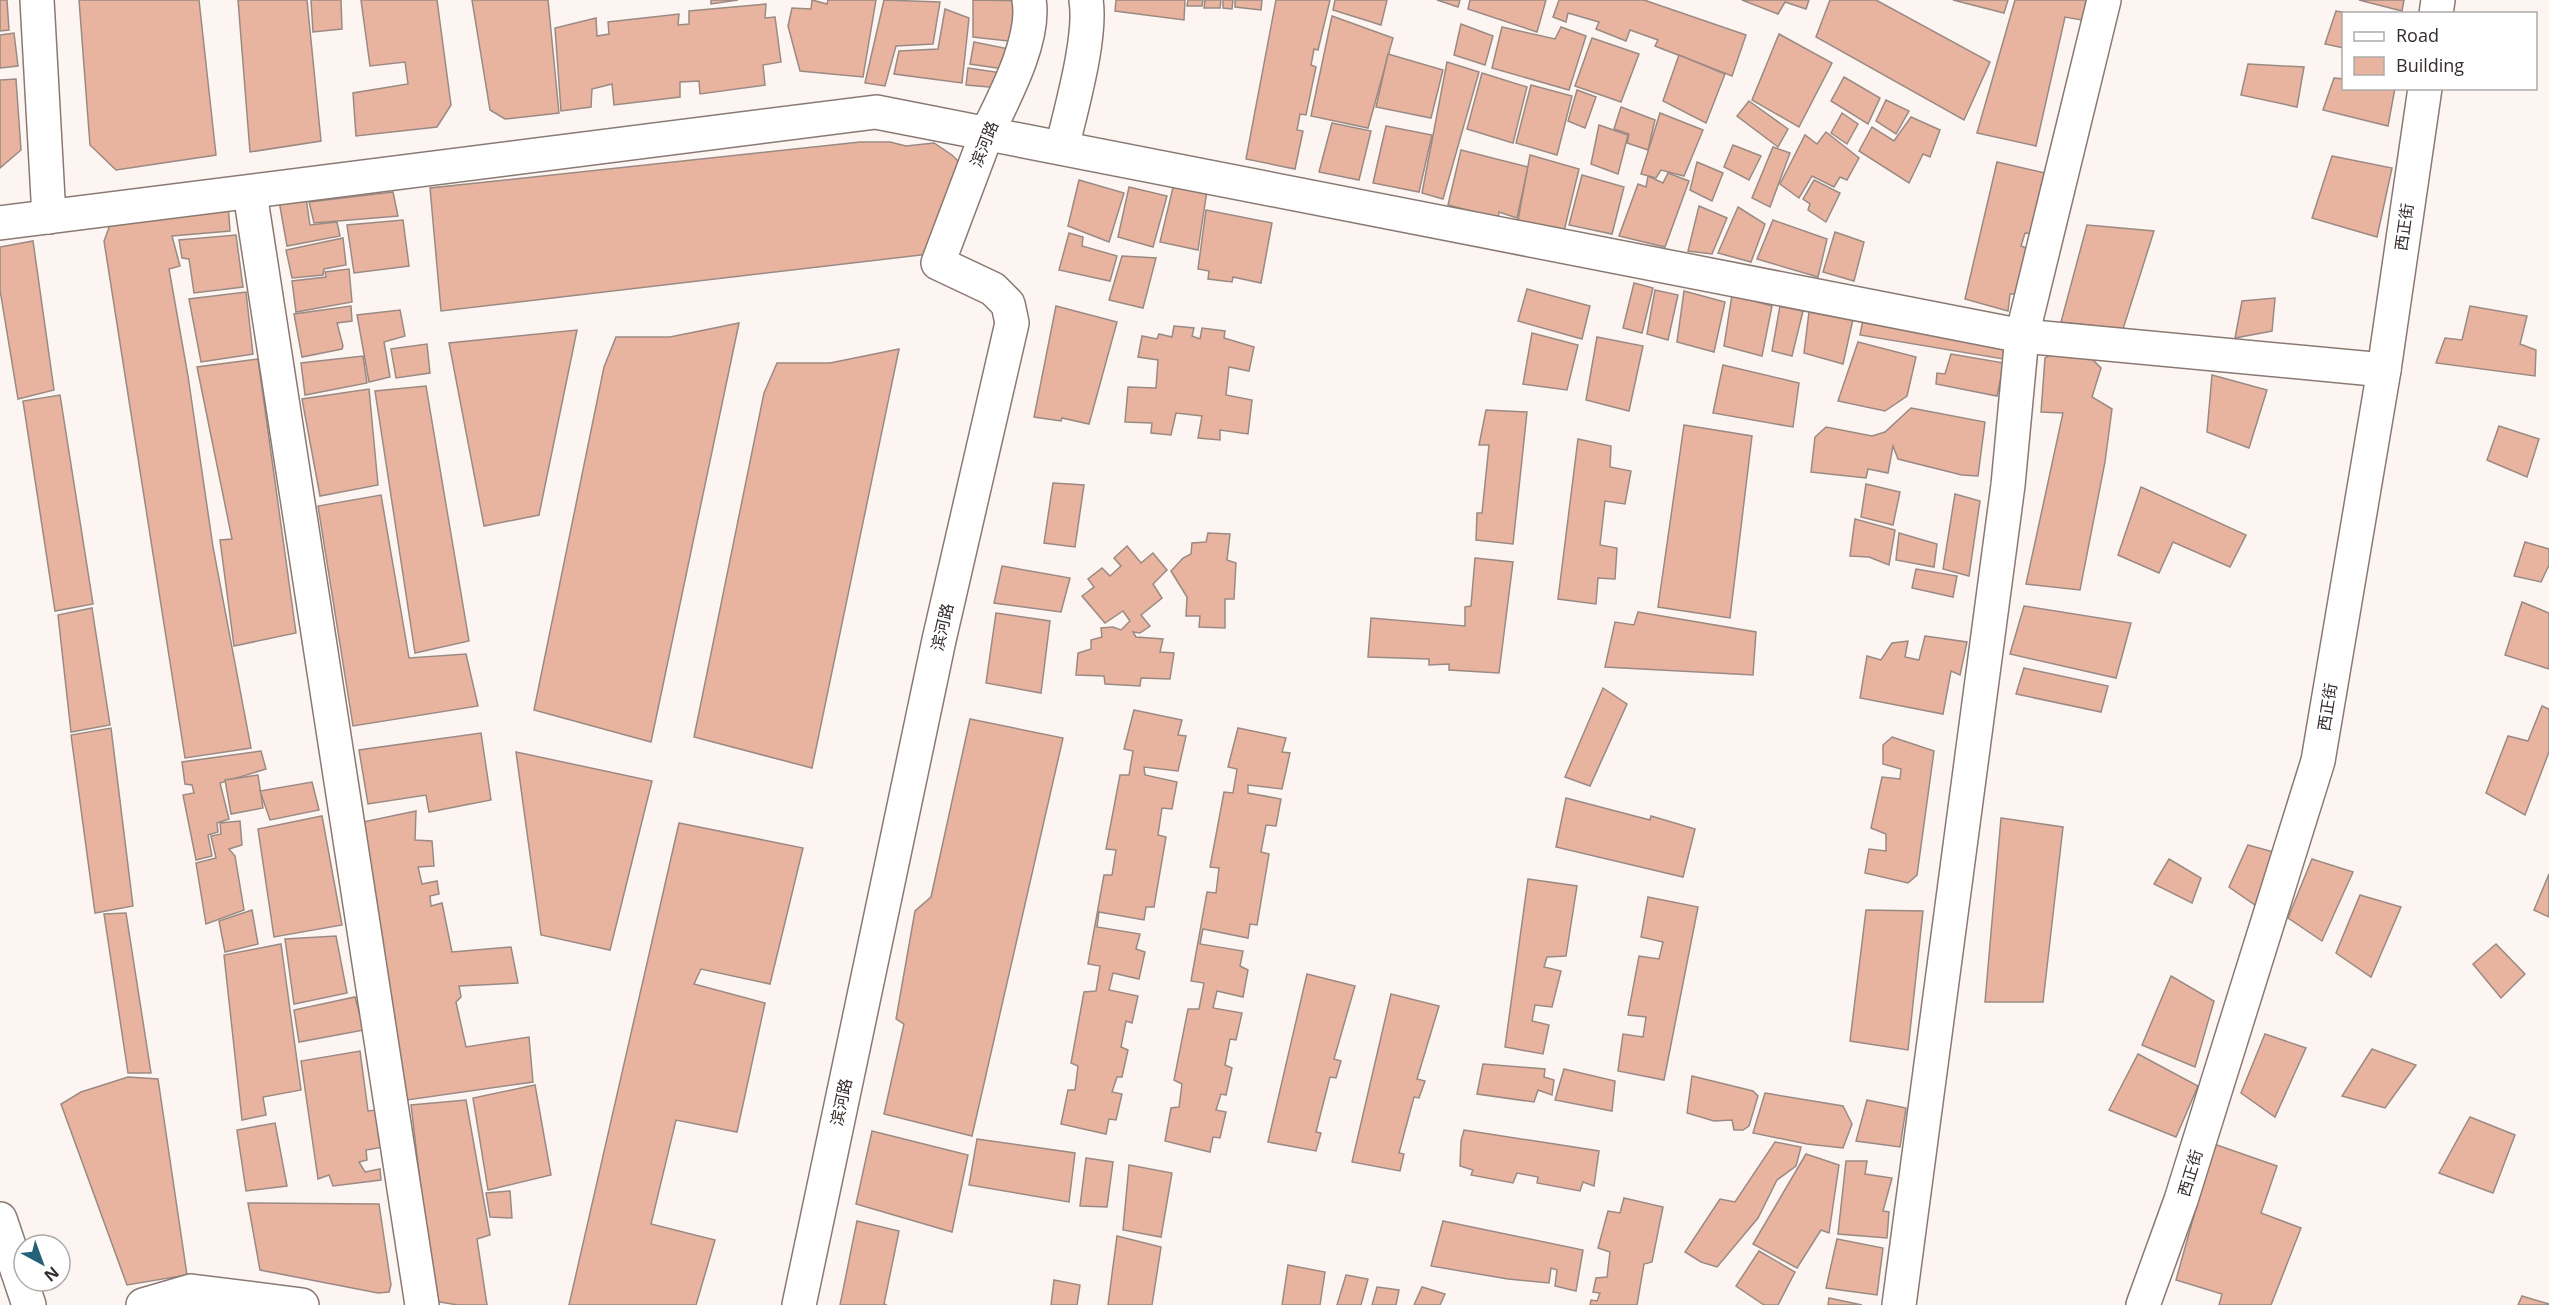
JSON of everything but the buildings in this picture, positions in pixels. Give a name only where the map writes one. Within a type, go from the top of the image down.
[{"type":"main road","points":[[37,0],[49,217]]},
{"type":"main road","name":"滨河路","points":[[799,1305],[939,640],[1012,323],[1008,304],[993,289],[938,263],[987,133],[1018,69],[1031,11],[1029,0]]},
{"type":"main road","points":[[1062,148],[1082,58],[1088,11],[1086,0]]},
{"type":"main road","points":[[1899,1305],[2007,497],[2022,336],[2104,0]]},
{"type":"main road","name":"西正街","points":[[2143,1305],[2181,1200],[2318,761],[2384,370],[2425,90]]},
{"type":"main road","points":[[0,223],[876,112],[2022,336],[2384,370]]},
{"type":"main road","points":[[250,193],[422,1305]]},
{"type":"main road","points":[[0,1220],[29,1305]]},
{"type":"main road","points":[[143,1305],[191,1292],[302,1305]]}]
